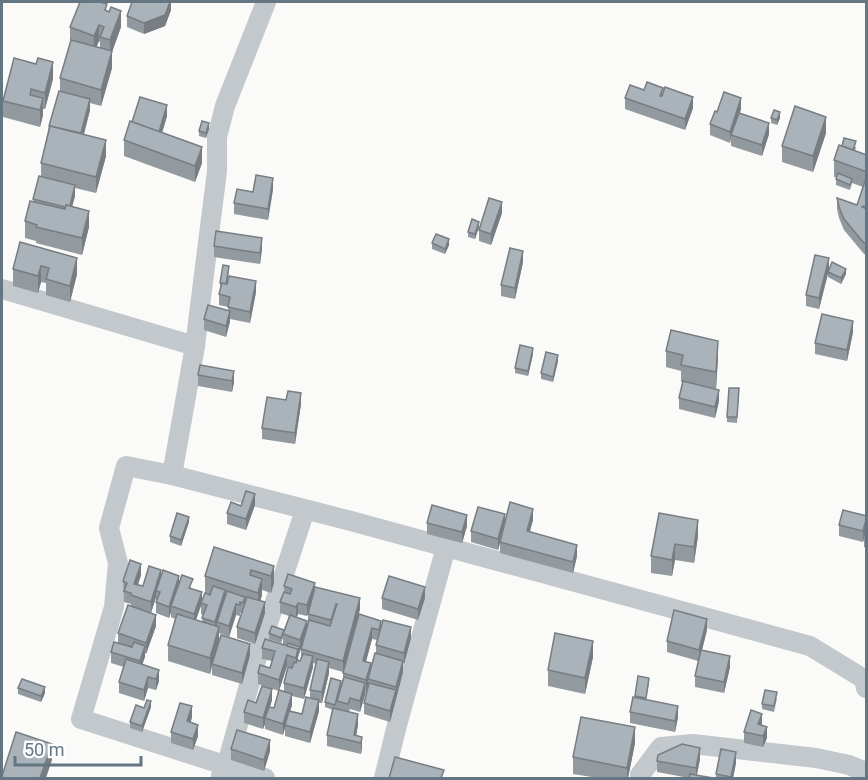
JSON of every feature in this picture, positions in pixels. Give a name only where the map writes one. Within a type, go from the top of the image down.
[{"type":"street","points":[[172,475],[195,346],[217,171],[217,137],[225,106],[266,2]]},
{"type":"street","points":[[2,289],[195,346]]},
{"type":"street","points":[[265,778],[223,773],[81,719],[114,606],[118,563],[109,528],[126,466],[172,475],[810,646],[864,679],[867,688]]},
{"type":"street","points":[[223,773],[258,654],[305,510]]},
{"type":"street","points":[[384,778],[446,548]]},
{"type":"street","points":[[640,775],[661,747],[693,744],[816,758],[849,765],[867,772]]},
{"type":"building","points":[[80,2],[100,2],[107,4],[105,10],[109,12],[111,7],[121,11],[110,40],[100,37],[104,27],[99,25],[94,36],[70,27]]},
{"type":"building","points":[[132,2],[170,2],[165,15],[144,23],[127,16]]},
{"type":"building","points":[[71,40],[112,51],[101,90],[60,78]]},
{"type":"building","points":[[14,58],[36,64],[38,58],[53,62],[45,93],[31,89],[30,95],[43,98],[40,110],[3,101]]},
{"type":"building","points":[[647,82],[663,88],[660,96],[665,87],[693,97],[685,119],[625,98],[630,85],[644,90]]},
{"type":"building","points":[[59,91],[90,99],[81,133],[49,126]]},
{"type":"building","points":[[724,92],[741,98],[730,132],[710,124]]},
{"type":"building","points":[[140,97],[167,105],[159,132],[132,122]]},
{"type":"building","points":[[795,106],[826,117],[813,156],[782,146]]},
{"type":"building","points":[[774,110],[780,112],[777,120],[771,118]]},
{"type":"building","points":[[739,113],[769,123],[762,145],[731,135]]},
{"type":"building","points":[[130,121],[202,147],[195,166],[124,140]]},
{"type":"building","points":[[202,121],[209,123],[206,133],[199,131]]},
{"type":"building","points":[[50,126],[106,140],[96,177],[41,163]]},
{"type":"building","points":[[844,138],[856,141],[853,150],[842,146]]},
{"type":"building","points":[[839,145],[867,155],[867,172],[834,160]]},
{"type":"building","points":[[838,173],[852,179],[850,185],[836,179]]},
{"type":"building","points":[[256,175],[273,178],[268,209],[234,203],[237,189],[253,192]]},
{"type":"building","points":[[39,176],[75,185],[70,206],[65,207],[33,199]]},
{"type":"building","points":[[866,178],[867,207],[862,207],[867,209],[867,244],[844,219],[837,198],[857,205]]},
{"type":"building","points":[[489,198],[502,202],[491,234],[479,230]]},
{"type":"building","points":[[30,201],[65,209],[66,205],[89,211],[82,238],[36,227],[37,225],[25,221]]},
{"type":"building","points":[[472,219],[479,222],[475,234],[468,232]]},
{"type":"building","points":[[216,231],[262,238],[260,253],[214,246]]},
{"type":"building","points":[[436,234],[449,239],[445,249],[432,243]]},
{"type":"building","points":[[20,242],[77,258],[70,286],[46,279],[49,268],[41,266],[38,276],[13,269]]},
{"type":"building","points":[[510,248],[523,251],[515,288],[501,285]]},
{"type":"building","points":[[815,255],[829,258],[819,298],[806,295]]},
{"type":"building","points":[[832,262],[846,269],[841,278],[828,272]]},
{"type":"building","points":[[223,265],[229,266],[226,284],[220,283]]},
{"type":"building","points":[[229,276],[256,281],[250,312],[228,307],[230,297],[219,294],[222,283],[227,284]]},
{"type":"building","points":[[208,305],[230,311],[226,326],[204,319]]},
{"type":"building","points":[[822,314],[853,321],[847,350],[815,343]]},
{"type":"building","points":[[671,330],[718,341],[716,372],[681,365],[683,355],[666,351]]},
{"type":"building","points":[[520,345],[533,348],[528,371],[515,368]]},
{"type":"building","points":[[546,352],[558,355],[553,377],[541,373]]},
{"type":"building","points":[[200,365],[234,371],[232,381],[198,375]]},
{"type":"building","points":[[683,381],[719,390],[715,407],[679,398]]},
{"type":"building","points":[[729,388],[739,388],[737,417],[727,417]]},
{"type":"building","points":[[288,391],[301,393],[295,433],[262,428],[267,397],[286,400]]},
{"type":"building","points":[[246,491],[255,494],[246,519],[227,513],[231,502],[241,506]]},
{"type":"building","points":[[510,502],[533,509],[527,531],[577,545],[573,562],[500,542]]},
{"type":"building","points":[[432,505],[467,515],[462,532],[427,523]]},
{"type":"building","points":[[478,507],[505,514],[498,539],[471,531]]},
{"type":"building","points":[[843,510],[867,516],[863,531],[839,525]]},
{"type":"building","points":[[177,513],[189,517],[181,540],[170,536]]},
{"type":"building","points":[[659,513],[698,520],[694,547],[675,544],[672,560],[651,556]]},
{"type":"building","points":[[214,547],[274,566],[271,576],[251,570],[250,575],[262,579],[258,593],[205,576]]},
{"type":"building","points":[[130,560],[141,564],[134,584],[143,586],[149,566],[161,570],[151,602],[124,591],[127,583],[123,581]]},
{"type":"building","points":[[163,570],[179,576],[169,607],[156,602],[160,592],[156,591]]},
{"type":"building","points":[[288,574],[315,583],[307,605],[298,603],[296,607],[280,602],[284,592],[290,594],[292,589],[284,586]]},
{"type":"building","points":[[182,575],[193,579],[189,588],[202,592],[194,614],[171,606]]},
{"type":"building","points":[[389,576],[425,587],[418,609],[382,598]]},
{"type":"building","points":[[213,586],[225,590],[215,622],[202,618],[207,605],[201,603],[205,593],[210,595]]},
{"type":"building","points":[[315,587],[360,598],[343,661],[301,649],[309,620],[330,626],[337,604],[331,620],[308,614]]},
{"type":"building","points":[[227,591],[245,597],[243,603],[236,604],[229,626],[217,622]]},
{"type":"building","points":[[247,597],[265,602],[255,633],[237,627]]},
{"type":"building","points":[[128,605],[156,615],[146,643],[118,633]]},
{"type":"building","points":[[674,610],[707,619],[699,650],[667,641]]},
{"type":"building","points":[[177,614],[219,627],[210,658],[168,645]]},
{"type":"building","points":[[359,614],[381,621],[379,630],[372,628],[363,661],[371,663],[366,680],[343,673]]},
{"type":"building","points":[[290,615],[307,621],[300,640],[283,634]]},
{"type":"building","points":[[383,620],[411,627],[404,653],[376,645]]},
{"type":"building","points":[[272,626],[284,630],[281,638],[269,633]]},
{"type":"building","points":[[555,633],[593,641],[585,678],[548,670]]},
{"type":"building","points":[[221,635],[250,644],[242,673],[212,664]]},
{"type":"building","points":[[265,639],[298,649],[296,658],[287,655],[279,680],[258,673],[260,665],[270,668],[275,651],[262,648]]},
{"type":"building","points":[[114,642],[132,647],[134,642],[145,646],[140,661],[111,652]]},
{"type":"building","points":[[288,643],[300,647],[298,653],[298,649],[287,646]]},
{"type":"building","points":[[701,650],[730,656],[724,682],[695,676]]},
{"type":"building","points":[[375,653],[403,661],[396,687],[368,679]]},
{"type":"building","points":[[303,654],[313,656],[304,688],[284,683],[288,667],[292,668],[294,662],[300,661]]},
{"type":"building","points":[[126,659],[159,670],[156,679],[148,677],[144,690],[119,682]]},
{"type":"building","points":[[317,659],[329,662],[322,692],[310,690]]},
{"type":"building","points":[[638,676],[649,678],[646,698],[635,696]]},
{"type":"building","points":[[344,677],[365,683],[360,701],[350,698],[348,704],[337,701]]},
{"type":"building","points":[[331,678],[341,681],[335,705],[325,702]]},
{"type":"building","points":[[22,679],[45,687],[41,696],[18,688]]},
{"type":"building","points":[[369,683],[396,690],[390,711],[364,703]]},
{"type":"building","points":[[262,686],[272,689],[263,718],[244,712],[248,700],[256,703]]},
{"type":"building","points":[[279,690],[292,694],[283,724],[265,718],[269,707],[274,708]]},
{"type":"building","points":[[765,690],[777,692],[774,706],[762,704]]},
{"type":"building","points":[[306,697],[319,700],[310,732],[285,725],[289,711],[302,714]]},
{"type":"building","points":[[633,697],[678,706],[675,721],[630,712]]},
{"type":"building","points":[[147,700],[151,701],[142,726],[130,722],[136,705],[144,708]]},
{"type":"building","points":[[180,703],[192,706],[187,721],[198,725],[193,739],[171,732]]},
{"type":"building","points":[[333,708],[358,714],[354,735],[362,737],[361,743],[327,735]]},
{"type":"building","points":[[751,710],[762,714],[758,724],[767,727],[763,736],[744,732]]},
{"type":"building","points":[[581,717],[635,727],[627,768],[573,757]]},
{"type":"building","points":[[237,730],[270,740],[264,760],[231,749]]},
{"type":"building","points":[[16,732],[52,744],[40,778],[2,778]]},
{"type":"building","points":[[682,744],[700,748],[696,768],[657,761],[658,755]]},
{"type":"building","points":[[721,749],[736,752],[731,777],[716,774]]},
{"type":"building","points":[[395,757],[444,770],[441,778],[389,778]]},
{"type":"building","points":[[690,774],[713,778],[689,778]]}]
